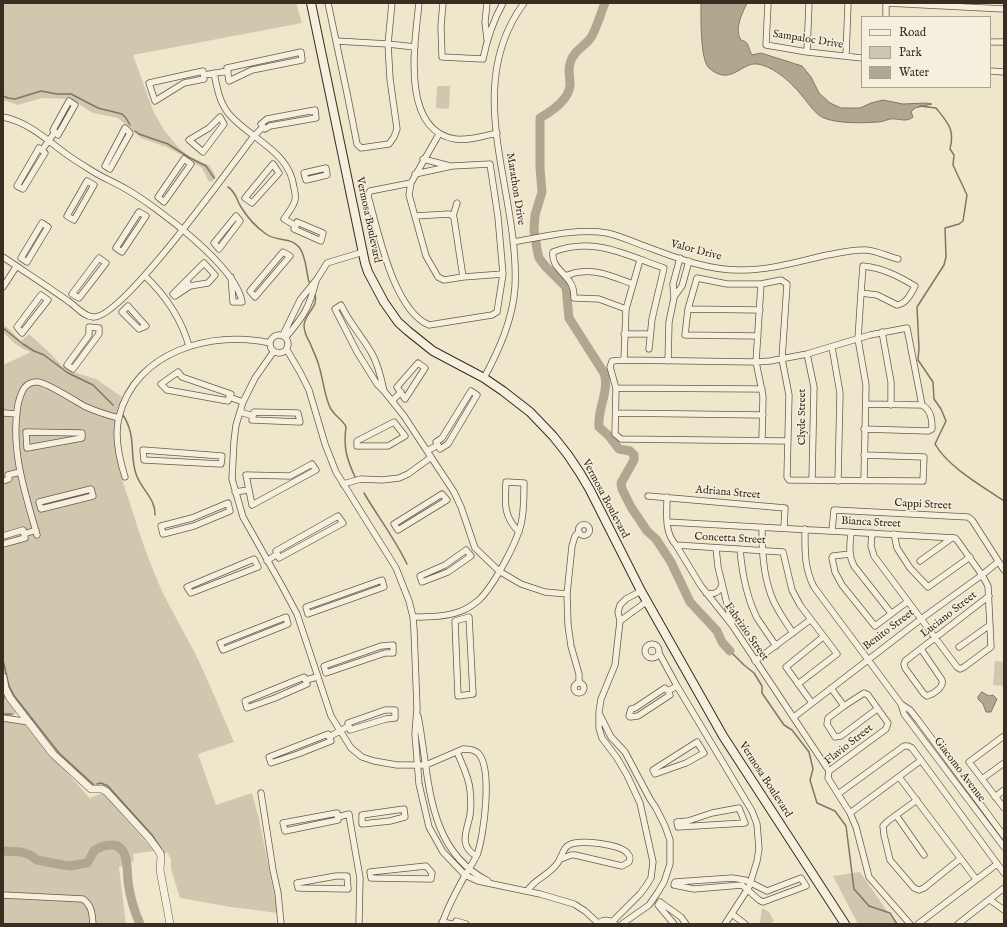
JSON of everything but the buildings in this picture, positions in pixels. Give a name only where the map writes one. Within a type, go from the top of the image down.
[{"type":"main road","name":"Vermosa Boulevard","points":[[311,3],[363,252],[368,272],[387,307],[398,322],[433,351],[484,378],[504,391],[530,412],[553,436],[568,455],[590,490],[646,602],[723,736],[845,924]]},
{"type":"street","points":[[328,3],[357,144],[361,148],[389,144],[397,129],[390,79],[388,44],[392,3]]},
{"type":"street","points":[[419,3],[415,47],[416,93],[425,120],[438,134],[456,139],[497,133]]},
{"type":"street","points":[[443,3],[441,26],[442,57],[483,59],[492,24],[503,3]]},
{"type":"street","points":[[487,3],[485,22],[487,40]]},
{"type":"street","name":"Marathon Drive","points":[[484,378],[504,338],[511,312],[515,287],[513,242],[494,116],[493,94],[501,46],[507,31],[524,3]]},
{"type":"street","name":"Sampaloc Drive","points":[[768,3],[766,45],[807,52],[861,58]]},
{"type":"street","points":[[807,52],[809,3]]},
{"type":"street","points":[[846,56],[848,3]]},
{"type":"street","points":[[886,16],[886,3],[1004,9]]},
{"type":"street","points":[[336,41],[415,47]]},
{"type":"street","points":[[991,42],[1004,42]]},
{"type":"street","points":[[301,52],[302,60],[252,70],[229,81],[228,71],[227,68],[301,52]]},
{"type":"street","points":[[204,75],[203,71],[149,83],[155,101],[184,83],[204,78],[204,75],[228,71]]},
{"type":"street","points":[[991,71],[1004,72]]},
{"type":"street","points":[[214,73],[220,98],[229,114],[254,136],[272,149],[289,169],[293,178],[295,201],[284,219],[296,226]]},
{"type":"street","points":[[69,101],[75,105],[62,130],[58,135],[55,132],[52,130],[69,101]]},
{"type":"street","points":[[3,258],[70,302],[84,314],[94,317],[107,314],[145,276],[183,230],[254,136],[263,127],[261,124],[268,119],[315,110],[316,118],[270,126],[265,129],[263,127]]},
{"type":"street","points":[[222,121],[229,114]]},
{"type":"street","points":[[3,117],[15,120],[49,140],[66,154],[95,173],[127,190],[183,230],[208,253],[217,263],[230,278],[236,285],[242,297],[242,302],[233,302],[230,278]]},
{"type":"street","points":[[220,117],[222,121],[224,124],[203,152],[189,140],[209,128],[220,117]]},
{"type":"street","points":[[102,176],[108,168],[110,169],[130,133],[125,128],[105,166],[108,168]]},
{"type":"street","points":[[42,150],[55,132]]},
{"type":"street","points":[[438,134],[415,174],[411,183],[409,195],[426,256],[438,277],[444,280],[503,274]]},
{"type":"street","points":[[39,148],[42,150],[45,153],[23,189],[17,186],[39,148]]},
{"type":"street","points":[[184,159],[191,164],[164,202],[161,200],[158,197],[184,159]]},
{"type":"street","points":[[424,159],[452,166]]},
{"type":"street","points":[[276,168],[284,162]]},
{"type":"street","points":[[272,164],[276,168],[279,173],[252,203],[245,198],[272,164]]},
{"type":"street","points":[[411,183],[370,191],[368,196],[389,271],[398,291],[413,314],[422,322],[429,325],[492,315],[497,312],[503,274],[498,217],[490,164],[452,166],[415,174]]},
{"type":"street","points":[[91,183],[87,181],[67,216],[74,220],[94,185],[91,183],[95,173]]},
{"type":"street","points":[[293,178],[305,176]]},
{"type":"street","points":[[155,209],[161,200]]},
{"type":"street","points":[[452,216],[457,204]]},
{"type":"street","points":[[143,215],[149,205]]},
{"type":"street","points":[[139,212],[143,215],[146,216],[122,252],[116,248],[139,212]]},
{"type":"street","points":[[415,216],[449,214],[454,218],[463,277]]},
{"type":"street","points":[[208,253],[216,246],[219,248],[240,221],[236,216],[214,243],[216,246]]},
{"type":"street","points":[[297,222],[323,233],[321,240],[294,229],[296,226],[297,222]]},
{"type":"street","points":[[42,223],[48,227],[28,262],[24,260],[21,258],[42,223]]},
{"type":"street","name":"Valor Drive","points":[[513,242],[578,232],[602,233],[618,236],[713,268],[730,270],[754,270],[849,251],[861,250],[874,251],[898,259]]},
{"type":"street","points":[[626,310],[600,299],[574,298],[570,282],[555,266],[552,258],[552,252],[560,249],[600,246],[664,268],[654,307],[650,334],[650,349]]},
{"type":"street","points":[[283,252],[290,256],[255,298],[253,294],[250,291],[283,252]]},
{"type":"street","points":[[270,343],[270,346],[274,351],[282,353],[287,350],[289,345],[285,336],[300,300],[317,279],[327,262],[363,252]]},
{"type":"street","points":[[99,258],[106,263],[79,298],[75,296],[72,294],[99,258]]},
{"type":"street","points":[[668,361],[669,322],[674,298],[673,284],[680,258]]},
{"type":"street","points":[[3,287],[17,267],[24,260]]},
{"type":"street","points":[[624,360],[626,310],[632,284],[640,260]]},
{"type":"street","points":[[674,298],[682,286],[690,261]]},
{"type":"street","points":[[204,263],[215,275],[208,283],[190,286],[174,296],[173,294],[186,280],[204,263]]},
{"type":"street","points":[[209,269],[217,263]]},
{"type":"street","points":[[861,293],[877,295],[900,305],[911,294],[915,286],[889,272],[863,266],[861,293],[858,339],[866,385],[864,481]]},
{"type":"street","points":[[565,276],[580,272],[602,273],[632,284]]},
{"type":"street","points":[[145,276],[160,291],[173,308],[189,346]]},
{"type":"street","points":[[758,336],[685,335],[688,309],[697,278],[727,284],[761,284],[781,280],[787,284],[782,359],[789,395],[787,441],[787,477],[789,480],[923,481],[924,457],[864,455]]},
{"type":"street","points":[[270,343],[275,336],[285,336],[302,318],[311,302],[317,279]]},
{"type":"street","points":[[186,280],[190,286]]},
{"type":"street","points":[[761,284],[756,362],[762,389],[762,440]]},
{"type":"street","points":[[45,297],[49,289]]},
{"type":"street","points":[[242,297],[253,294]]},
{"type":"street","points":[[41,295],[45,297],[48,300],[22,333],[17,327],[41,295]]},
{"type":"street","points":[[70,302],[75,296]]},
{"type":"street","points":[[120,302],[125,309]]},
{"type":"street","points":[[384,390],[372,353],[349,321],[341,305],[335,309],[357,352],[377,384],[384,390],[408,422],[426,452],[454,492],[461,506],[475,548],[499,571],[521,584],[545,592],[567,594]]},
{"type":"street","points":[[688,309],[760,310]]},
{"type":"street","points":[[94,317],[94,327]]},
{"type":"street","points":[[90,327],[94,327],[99,328],[99,334],[73,369],[67,365],[89,335],[90,327]]},
{"type":"street","points":[[787,441],[621,439],[615,434],[616,388],[610,367],[612,360],[756,362],[807,354],[882,332],[907,328],[922,405],[932,417],[932,429],[928,431],[864,429]]},
{"type":"street","points":[[882,332],[892,382],[891,404]]},
{"type":"street","points":[[624,334],[650,334]]},
{"type":"street","points":[[125,477],[118,448],[118,418],[129,393],[145,372],[165,356],[189,346],[209,341],[229,338],[250,339],[270,343]]},
{"type":"street","points":[[832,347],[840,392],[838,481]]},
{"type":"street","points":[[357,352],[368,348]]},
{"type":"street","points":[[287,350],[309,390],[325,444],[336,472],[396,568],[409,601],[413,617],[417,765],[419,784],[429,827],[443,852],[465,875],[478,881],[540,894],[574,904],[585,911],[598,923],[605,920],[613,923],[640,894],[651,878],[652,862],[640,803],[627,775],[617,758],[602,738],[599,728],[601,699],[615,665],[620,622],[618,612],[620,605],[626,599],[641,591]]},
{"type":"street","points":[[274,351],[255,378],[243,402],[240,412],[234,441],[232,461],[232,479],[238,504],[243,517],[297,616],[331,716],[351,748],[362,757],[374,761],[397,765],[426,765],[463,749],[469,749],[477,752],[482,760],[486,803],[484,821],[476,856],[455,892],[442,923],[454,924],[456,921],[466,924]]},
{"type":"street","name":"Clyde Street","points":[[807,354],[814,387],[812,480]]},
{"type":"street","points":[[418,363],[425,368],[405,399],[401,392],[397,387],[418,363]]},
{"type":"street","points":[[229,397],[228,401],[167,390],[161,384],[178,372],[182,377],[230,394],[229,397],[243,402]]},
{"type":"street","points":[[24,534],[36,533],[20,472],[16,440],[17,414],[20,397],[24,388],[31,383],[38,382],[92,409],[118,418]]},
{"type":"street","points":[[616,388],[762,389]]},
{"type":"street","points":[[471,391],[477,395],[448,444],[440,449],[438,445],[436,442],[442,438],[471,391]]},
{"type":"street","points":[[392,401],[401,392]]},
{"type":"street","points":[[866,404],[922,405]]},
{"type":"street","points":[[240,412],[253,416]]},
{"type":"street","points":[[254,412],[298,413],[300,422],[252,420],[253,416],[254,412]]},
{"type":"street","points":[[616,413],[763,415]]},
{"type":"street","points":[[3,414],[17,414]]},
{"type":"street","points":[[394,422],[399,428],[405,436],[388,446],[357,446],[357,440],[394,422]]},
{"type":"street","points":[[399,428],[408,422]]},
{"type":"street","points":[[26,432],[82,433],[82,438],[26,448],[26,440],[26,432]]},
{"type":"street","points":[[16,440],[26,440]]},
{"type":"street","points":[[426,452],[438,445]]},
{"type":"street","points":[[144,450],[222,456],[222,460],[221,464],[144,460],[144,450]]},
{"type":"street","points":[[343,484],[361,479],[382,480],[399,478],[408,474],[430,458]]},
{"type":"street","points":[[222,460],[232,461]]},
{"type":"street","points":[[312,464],[316,470],[252,505],[248,490],[246,476],[290,476],[312,464]]},
{"type":"street","points":[[5,474],[20,472]]},
{"type":"street","points":[[3,481],[9,479],[5,474]]},
{"type":"street","points":[[413,617],[448,615],[461,611],[479,600],[488,589],[519,532],[522,519],[524,483],[506,482],[505,500],[507,516],[512,525],[519,532]]},
{"type":"street","points":[[29,508],[40,506],[41,509],[93,496],[91,489],[39,502],[40,506]]},
{"type":"street","points":[[235,492],[248,490]]},
{"type":"street","points":[[445,497],[454,492]]},
{"type":"street","points":[[442,494],[445,497],[447,500],[398,530],[394,524],[442,494]]},
{"type":"street","name":"Adriana Street","points":[[648,496],[785,508],[784,528]]},
{"type":"street","name":"Fabrizio Street","points":[[667,497],[668,533],[671,540],[676,545],[706,593],[732,625],[829,772]]},
{"type":"street","points":[[229,508],[228,503],[192,518],[161,526],[163,534],[194,526],[230,511],[229,508],[238,504]]},
{"type":"street","name":"Cappi Street","points":[[832,531],[834,510],[968,517],[972,520],[1004,570]]},
{"type":"street","points":[[256,563],[277,554],[276,551],[338,516],[343,523],[279,558],[277,554]]},
{"type":"street","name":"Bianca Street","points":[[667,522],[952,538]]},
{"type":"street","points":[[762,527],[762,550],[771,596],[793,633]]},
{"type":"street","name":"Giacomo Avenue","points":[[805,529],[805,560],[814,586],[901,704],[910,710],[918,720],[1004,836]]},
{"type":"street","points":[[3,536],[22,530],[24,534]]},
{"type":"street","points":[[579,532],[575,536],[572,546],[567,594],[570,639],[579,674],[579,683]]},
{"type":"street","points":[[851,532],[850,554],[854,566],[891,613]]},
{"type":"street","points":[[872,533],[871,546],[874,556],[907,602],[960,669],[991,647],[988,586],[970,557],[957,540],[952,538],[920,561]]},
{"type":"street","points":[[3,544],[25,538],[24,534]]},
{"type":"street","points":[[894,534],[897,548],[910,568],[928,587],[970,557]]},
{"type":"street","name":"Concetta Street","points":[[676,545],[783,552],[792,590],[810,620]]},
{"type":"street","points":[[469,553],[475,548]]},
{"type":"street","points":[[716,548],[722,584],[732,625]]},
{"type":"street","points":[[740,549],[742,573],[748,595],[758,618],[776,646]]},
{"type":"street","points":[[466,550],[469,553],[471,556],[448,572],[422,582],[420,576],[445,564],[466,550]]},
{"type":"street","points":[[850,554],[835,555],[832,558],[835,572],[842,585],[875,626],[907,602]]},
{"type":"street","points":[[254,559],[256,563],[258,566],[191,593],[187,587],[254,559]]},
{"type":"street","name":"Benito Street","points":[[794,717],[867,659],[998,562]]},
{"type":"street","points":[[287,620],[307,610],[306,607],[382,580],[384,587],[308,614],[307,610]]},
{"type":"street","points":[[706,593],[711,594],[717,592],[720,590],[722,584]]},
{"type":"street","name":"Luciano Street","points":[[921,649],[942,680],[943,684],[942,687],[931,695],[927,696],[905,668],[905,661],[989,596]]},
{"type":"street","points":[[620,622],[646,602]]},
{"type":"street","points":[[461,611],[461,618]]},
{"type":"street","points":[[286,617],[287,620],[288,624],[223,650],[220,643],[286,617]]},
{"type":"street","points":[[470,617],[473,694],[458,696],[455,621],[461,618],[470,617]]},
{"type":"street","points":[[755,661],[810,620],[837,654],[798,684]]},
{"type":"street","points":[[959,648],[990,625]]},
{"type":"street","points":[[812,703],[786,667],[823,637]]},
{"type":"street","points":[[393,645],[393,653],[385,653],[326,673],[326,670],[324,666],[381,646],[393,645]]},
{"type":"street","points":[[659,653],[677,686],[752,810],[757,824],[759,849],[758,861],[748,890],[726,924]]},
{"type":"street","points":[[306,680],[326,670]]},
{"type":"street","points":[[3,677],[10,698],[60,760],[90,789],[102,789],[107,792],[158,850],[161,857],[160,870],[170,924]]},
{"type":"street","points":[[304,677],[306,680],[307,684],[247,708],[245,701],[304,677]]},
{"type":"street","points":[[668,691],[677,686]]},
{"type":"street","points":[[665,688],[668,691],[670,695],[638,716],[630,718],[629,716],[631,709],[635,708],[665,688]]},
{"type":"street","points":[[831,688],[844,706]]},
{"type":"street","points":[[864,693],[868,695],[877,709],[841,736],[836,737],[826,721],[844,706],[864,693]]},
{"type":"street","name":"Giacomo Avenue","points":[[901,704],[904,714],[1004,847]]},
{"type":"street","points":[[416,708],[432,805],[438,825],[448,846],[469,868],[482,878],[496,885]]},
{"type":"street","name":"Flavio Street","points":[[877,709],[888,723],[887,727],[829,772],[828,778],[850,814],[858,834],[869,877],[910,924]]},
{"type":"street","points":[[329,737],[349,726],[348,723],[385,710],[395,710],[395,718],[386,719],[350,730],[349,726]]},
{"type":"street","points":[[599,712],[611,737],[625,752],[666,826],[670,840],[670,864],[664,882],[649,905],[622,924]]},
{"type":"street","points":[[3,718],[29,722]]},
{"type":"street","points":[[912,725],[918,720]]},
{"type":"street","points":[[328,734],[329,737],[331,740],[272,763],[269,757],[328,734]]},
{"type":"street","points":[[1004,736],[969,762],[1004,808]]},
{"type":"street","points":[[700,747],[710,741]]},
{"type":"street","points":[[697,742],[700,747],[704,752],[686,763],[655,774],[653,770],[697,742]]},
{"type":"street","points":[[838,794],[904,746],[908,746],[912,748],[920,761],[1004,873]]},
{"type":"street","points":[[458,752],[470,789],[470,815],[465,842],[469,852],[476,856]]},
{"type":"street","points":[[617,758],[625,752]]},
{"type":"street","points":[[850,814],[920,761]]},
{"type":"street","points":[[982,779],[1004,763]]},
{"type":"street","points":[[899,777],[976,879]]},
{"type":"street","points":[[995,797],[1004,790]]},
{"type":"street","points":[[261,793],[278,893],[281,924]]},
{"type":"street","points":[[640,803],[650,799]]},
{"type":"street","points":[[917,800],[883,826],[890,860],[914,888],[919,890],[924,888],[960,858]]},
{"type":"street","points":[[739,808],[743,815],[745,823],[678,827],[677,822],[688,821],[712,813],[739,808]]},
{"type":"street","points":[[404,809],[405,817],[390,821],[362,824],[362,819],[362,815],[404,809]]},
{"type":"street","points":[[743,815],[752,810]]},
{"type":"street","points":[[338,817],[337,813],[283,823],[285,831],[338,820],[338,817],[349,814],[359,880],[359,924]]},
{"type":"street","points":[[896,815],[924,854]]},
{"type":"street","points":[[350,821],[362,819]]},
{"type":"street","points":[[527,891],[535,881],[550,872],[562,859],[571,855],[622,866],[629,862],[630,858],[628,853],[617,847],[588,842],[577,842],[564,849],[562,859]]},
{"type":"street","points":[[918,924],[997,864]]},
{"type":"street","points":[[348,883],[370,875],[370,872],[426,866],[432,873],[432,879],[371,878],[370,875]]},
{"type":"street","points":[[336,876],[348,876],[348,883],[348,890],[298,888],[297,882],[336,876]]},
{"type":"street","points":[[751,883],[743,883],[694,889],[674,885],[675,882],[732,878],[743,883],[759,900],[765,902],[806,886],[801,878],[767,891],[751,883]]},
{"type":"street","points":[[958,924],[1004,888]]},
{"type":"street","points":[[3,895],[83,899],[91,908],[93,924]]},
{"type":"street","points":[[990,900],[1004,910]]},
{"type":"street","points":[[674,924],[658,905],[660,902],[681,917],[686,924]]},
{"type":"street","points":[[732,914],[745,924]]},
{"type":"green space","points":[[3,3],[296,3],[302,23],[133,55],[154,113],[164,130],[179,148],[189,156],[210,166],[216,177],[213,181],[209,182],[202,168],[180,154],[141,138],[118,118],[93,113],[71,99],[42,98],[18,105],[3,100]]},
{"type":"green space","points":[[437,86],[450,86],[449,109],[436,108]]},
{"type":"green space","points":[[3,325],[21,341],[29,334],[61,365],[73,372],[96,379],[122,397],[115,425],[116,450],[121,476],[137,525],[162,591],[195,653],[234,742],[198,754],[216,805],[252,793],[259,819],[278,913],[180,898],[171,869],[171,859],[167,852],[163,854],[106,787],[100,785],[94,788],[57,754],[12,696],[7,685],[3,667],[3,365],[31,352],[19,346],[9,338],[3,332]]},
{"type":"green space","points":[[995,661],[1004,662],[1004,686],[993,685]]},
{"type":"green space","points":[[3,690],[18,711],[11,718],[3,716]]},
{"type":"green space","points":[[3,720],[26,724],[53,758],[89,798],[103,793],[154,851],[133,854],[134,861],[119,867],[126,924],[3,924]]},
{"type":"green space","points":[[860,872],[896,924],[858,924],[833,876]]},
{"type":"green space","points":[[762,908],[769,912],[774,921],[771,924],[760,924]]},
{"type":"water","points":[[701,3],[747,3],[738,31],[741,40],[746,42],[752,55],[761,53],[802,66],[811,77],[819,93],[830,103],[841,108],[860,108],[883,100],[903,104],[932,104],[915,108],[911,112],[913,117],[908,120],[890,119],[880,122],[851,123],[830,120],[824,118],[812,109],[799,92],[783,76],[763,65],[751,64],[730,75],[717,73],[709,68],[704,56]]},
{"type":"water","points":[[982,692],[989,696],[993,695],[997,699],[991,712],[986,712],[983,704],[978,699]]},
{"type":"waterway","points":[[605,3],[591,37],[570,62],[570,85],[567,96],[555,108],[540,118],[540,168],[542,192],[535,215],[534,230],[537,249],[539,258],[566,287],[569,318],[604,373],[605,393],[600,414],[599,427],[609,436],[619,449],[630,451],[634,455],[634,460],[621,483],[622,489],[631,507],[647,531],[656,539],[671,562],[690,602],[717,631],[722,642],[730,651]]},
{"type":"waterway","points":[[3,96],[15,99],[41,91],[57,94],[71,94],[98,108],[122,114],[130,125]]},
{"type":"waterway","points":[[920,106],[936,108],[949,127],[952,136],[950,149],[954,155],[953,165],[967,195],[963,221],[959,224],[945,228],[946,257],[944,265],[917,307],[919,348],[918,360],[933,382],[934,399],[941,409],[946,421],[935,444],[948,460],[957,468],[1004,501]]},
{"type":"waterway","points":[[135,131],[139,134],[168,144],[206,166],[214,178]]},
{"type":"waterway","points":[[228,187],[234,193],[239,204],[252,222],[266,234],[292,242],[299,247],[304,259],[309,282]]},
{"type":"waterway","points":[[315,294],[315,303],[305,321],[305,330],[318,363],[330,408],[345,424],[346,454],[356,479]]},
{"type":"waterway","points":[[3,328],[23,344],[44,355],[68,373],[93,385],[113,405]]},
{"type":"waterway","points":[[123,415],[130,431],[136,474],[151,499],[155,509],[155,515]]},
{"type":"waterway","points":[[364,493],[407,564]]},
{"type":"waterway","points":[[730,651],[754,673],[762,686],[762,693],[784,725],[792,730],[809,752],[813,769],[810,780],[817,803],[835,811],[846,826],[854,889],[869,906],[890,913],[897,924]]},
{"type":"waterway","points":[[3,660],[9,686],[15,697],[59,753],[94,785]]},
{"type":"waterway","points":[[3,693],[3,702]]},
{"type":"waterway","points":[[3,714],[12,714]]},
{"type":"waterway","points":[[97,784],[101,783],[108,786],[152,835],[164,853]]},
{"type":"waterway","points":[[3,851],[21,852],[30,855],[37,860],[70,866],[87,863],[95,850],[101,847],[108,845],[121,848],[126,858],[130,893],[140,924]]}]
